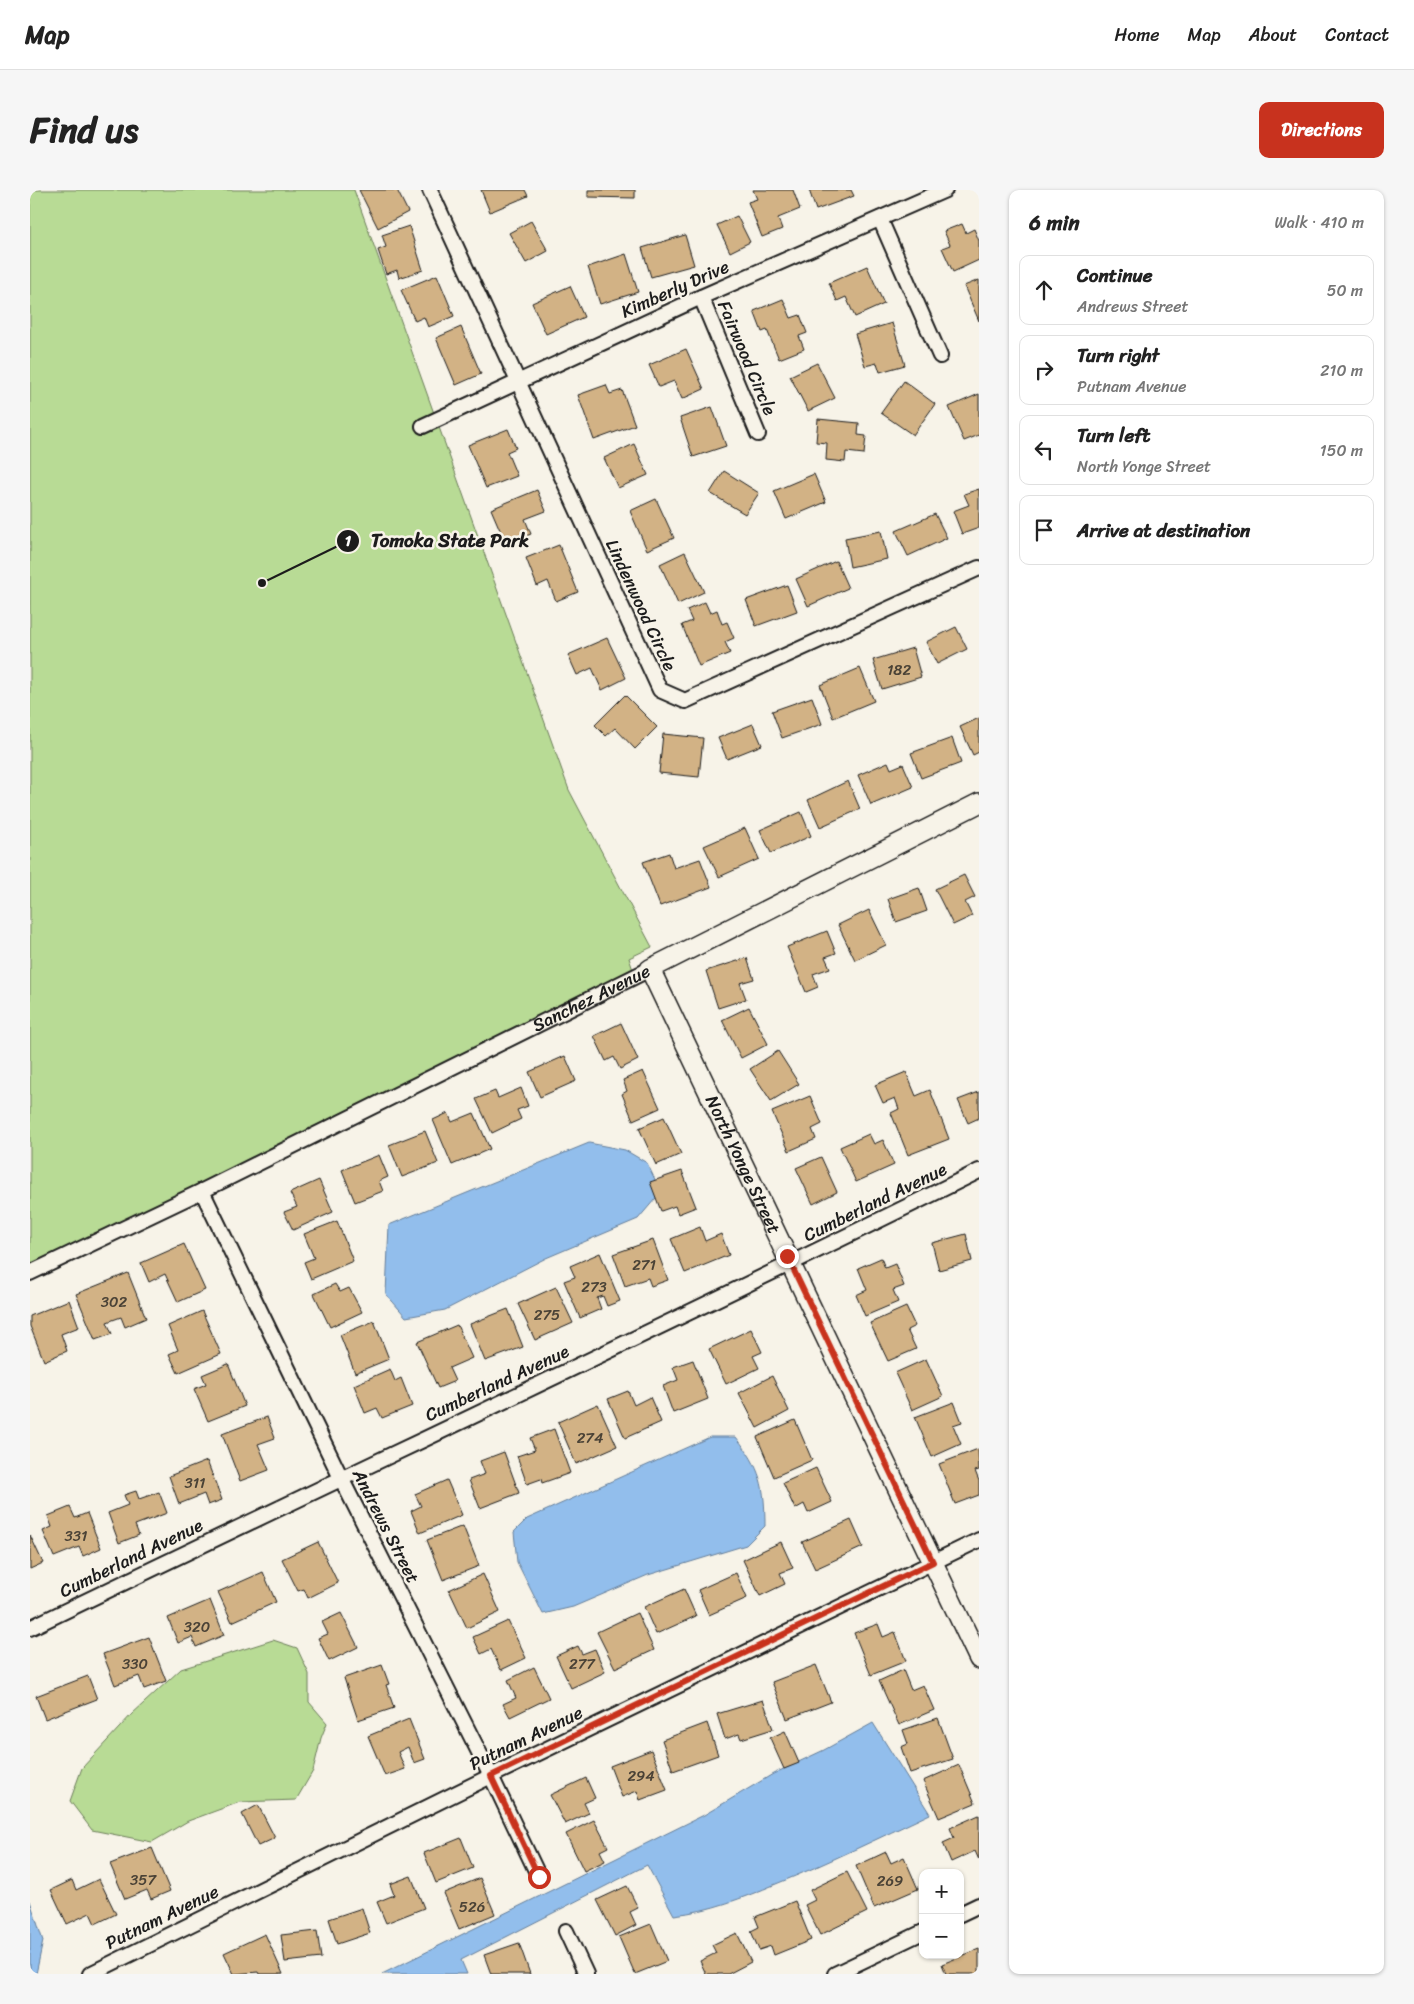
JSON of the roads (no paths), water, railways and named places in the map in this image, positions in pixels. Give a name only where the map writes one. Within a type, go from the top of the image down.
[{"type":"street","name":"Lindenwood Circle","points":[[430,190],[660,690],[686,701],[979,568]]},
{"type":"street","name":"Kimberly Drive","points":[[423,426],[701,297],[945,190]]},
{"type":"street","points":[[880,219],[940,356]]},
{"type":"street","name":"Fairwood Circle","points":[[701,297],[758,434]]},
{"type":"street","name":"Sanchez Avenue","points":[[30,1273],[202,1191],[650,969],[979,803]]},
{"type":"street","name":"North Yonge Street","points":[[650,969],[979,1659]]},
{"type":"street","name":"Cumberland Avenue","points":[[30,1628],[791,1265],[979,1171]]},
{"type":"street","name":"Andrews Street","points":[[202,1191],[341,1478],[491,1776],[539,1877]]},
{"type":"street","name":"Putnam Avenue","points":[[90,1974],[491,1776],[979,1540]]},
{"type":"street","points":[[964,1912],[979,1904]]},
{"type":"street","points":[[566,1932],[586,1974]]},
{"type":"street","points":[[835,1974],[919,1934]]},
{"type":"water","points":[[589,1143],[625,1150],[647,1163],[661,1192],[638,1219],[546,1258],[445,1310],[406,1317],[386,1294],[389,1225]]},
{"type":"water","points":[[710,1437],[736,1437],[751,1458],[760,1478],[764,1500],[765,1526],[746,1545],[648,1575],[573,1607],[543,1614],[517,1562],[514,1532],[527,1519]]},
{"type":"water","points":[[873,1723],[930,1814],[764,1889],[726,1903],[687,1913],[674,1915],[647,1865],[461,1960],[467,1974],[382,1974],[704,1815],[773,1774],[824,1750]]},
{"type":"water","points":[[30,1901],[43,1941],[36,1974],[30,1974]]},
{"type":"place","name":"Tomoka State Park","points":[[262,583]]}]
